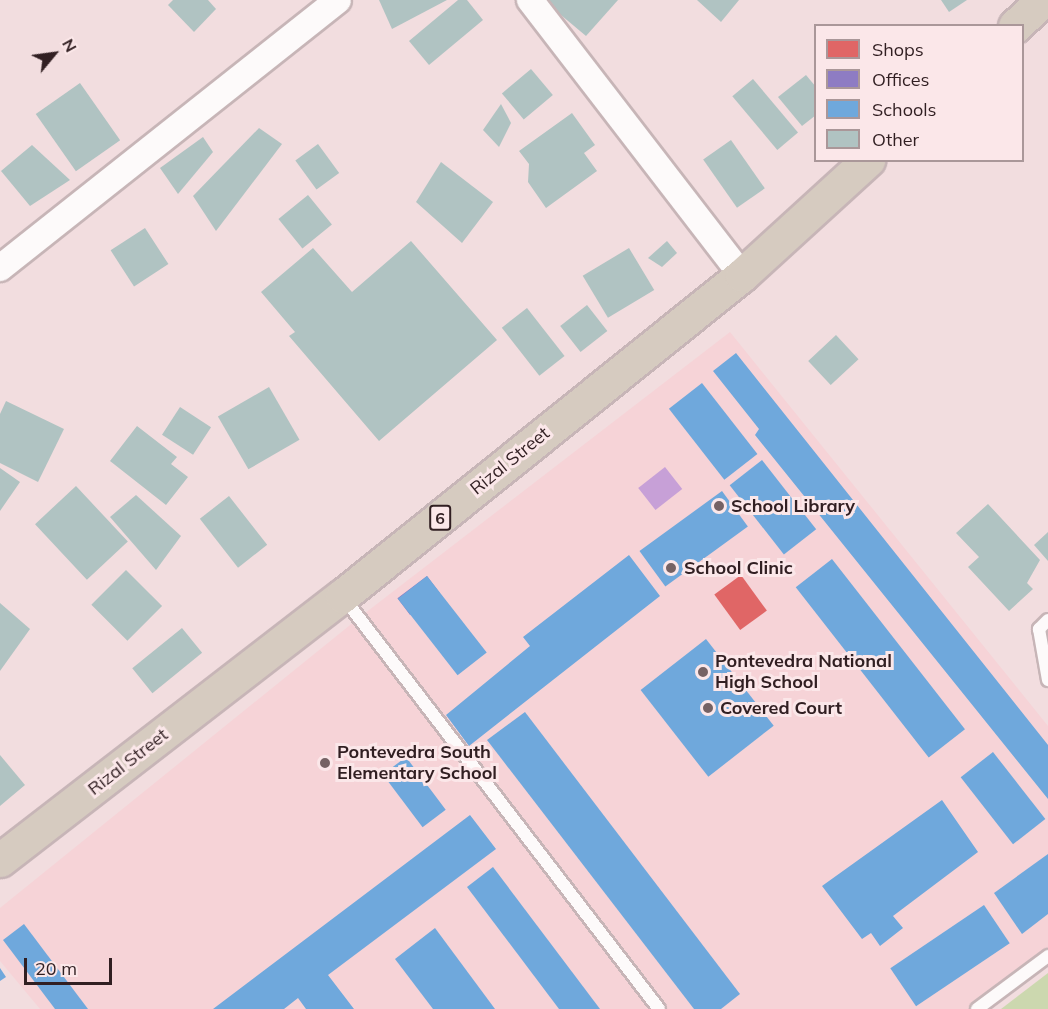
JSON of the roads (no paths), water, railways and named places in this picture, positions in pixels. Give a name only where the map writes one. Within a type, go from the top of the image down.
[{"type":"highway","points":[[1017,24],[1043,0]]},
{"type":"highway","name":"Rizal Street","points":[[0,860],[342,596],[742,275],[866,162]]},
{"type":"street","points":[[0,268],[338,0]]},
{"type":"street","points":[[531,0],[742,275]]},
{"type":"lane","points":[[342,596],[659,1009]]},
{"type":"lane","points":[[1048,620],[1039,628],[1048,680]]},
{"type":"lane","points":[[977,1009],[1048,956]]},
{"type":"place","name":"School Library","points":[[719,506]]},
{"type":"place","name":"School Clinic","points":[[671,568]]},
{"type":"place","name":"Pontevedra National High School","points":[[703,672]]},
{"type":"place","name":"Covered Court","points":[[708,708]]},
{"type":"place","name":"Pontevedra South Elementary School","points":[[325,763]]}]
